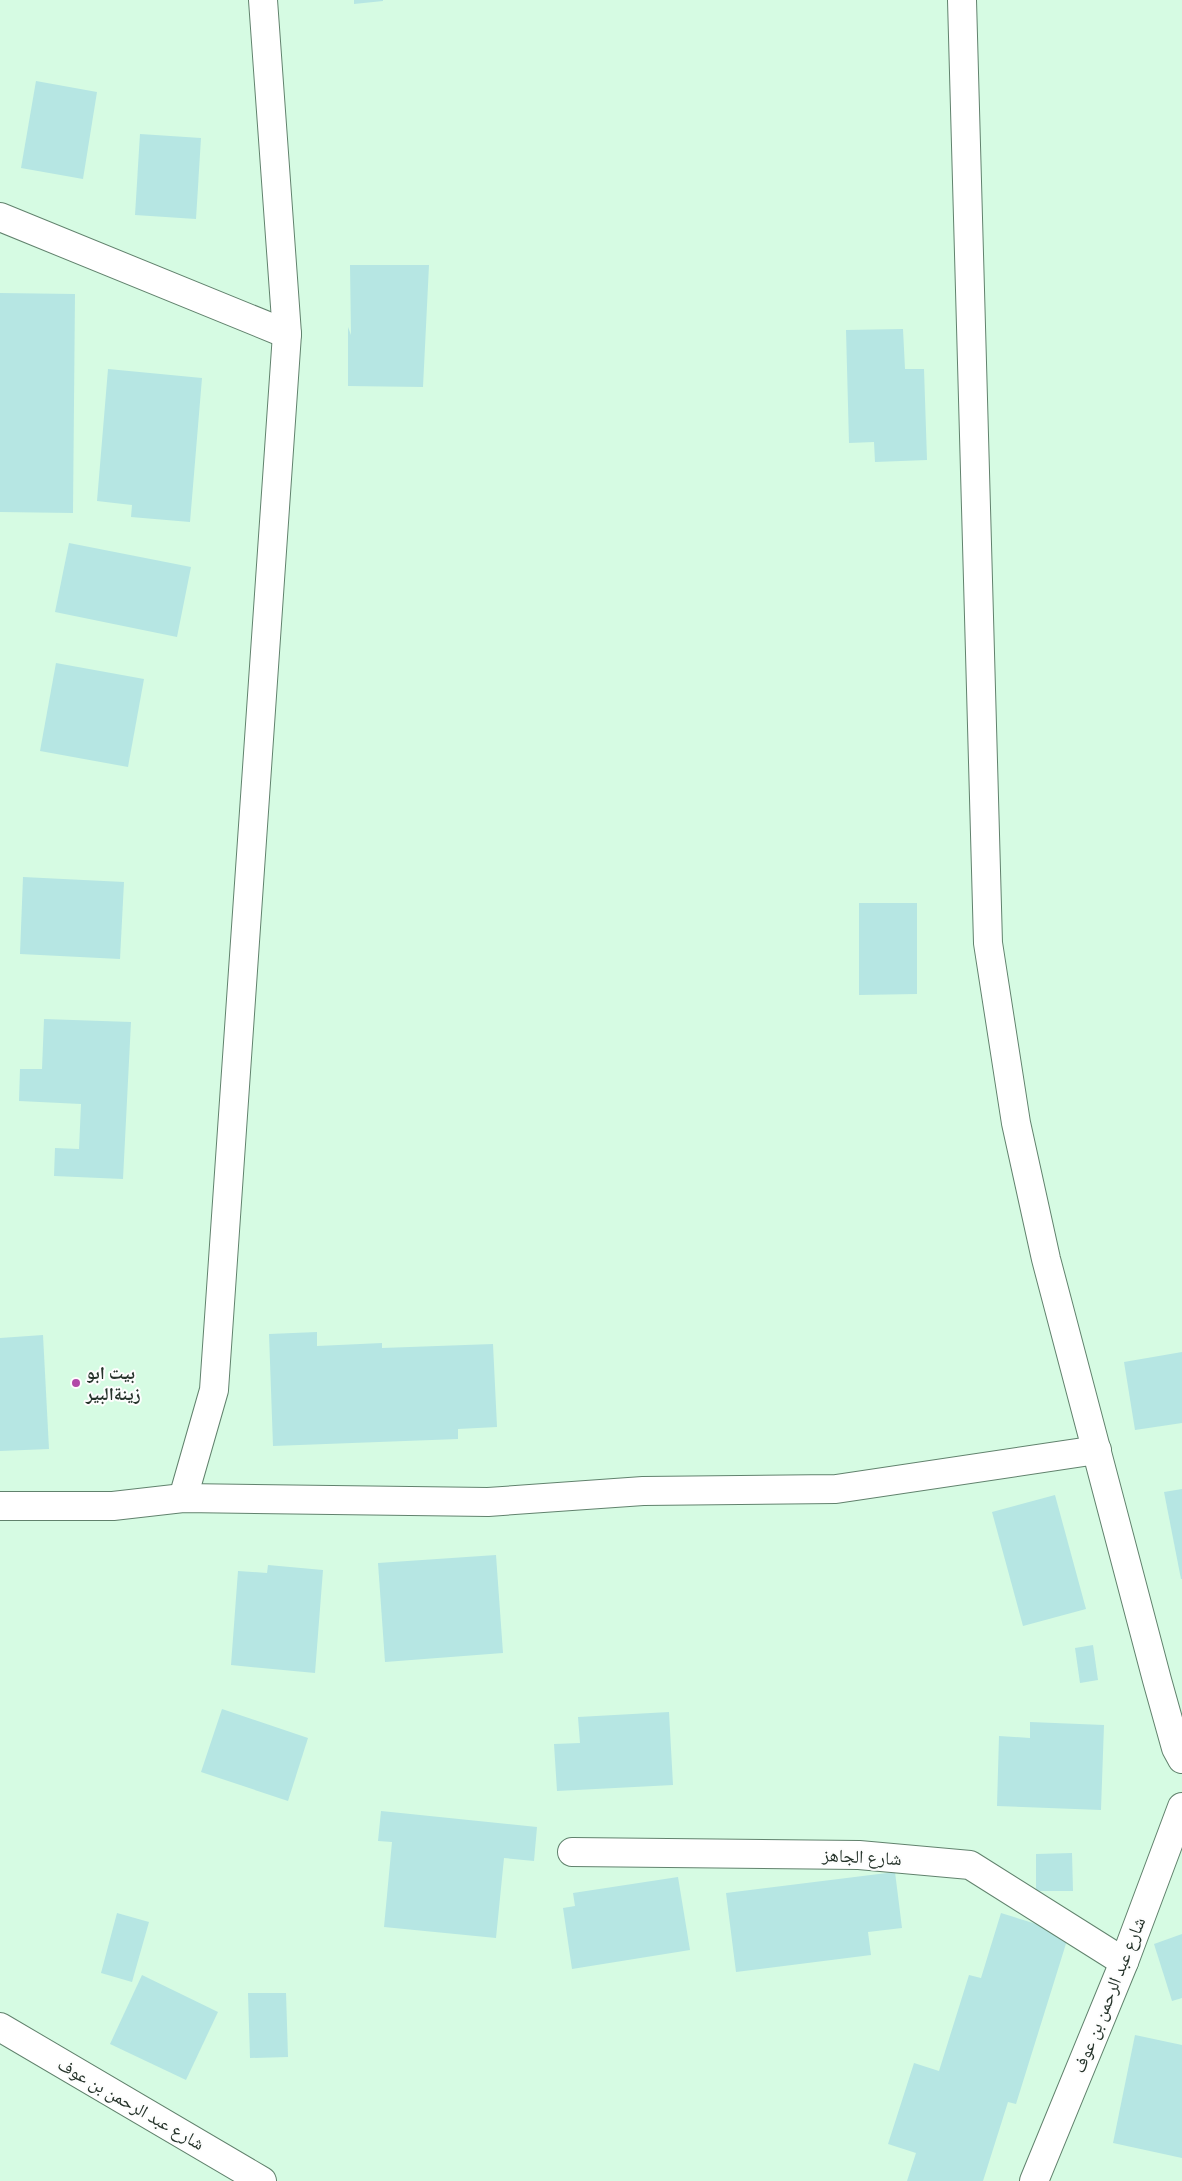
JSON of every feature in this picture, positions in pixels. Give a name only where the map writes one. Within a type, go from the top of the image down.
[{"type":"street","points":[[183,1498],[214,1390],[287,334],[263,0]]},
{"type":"street","points":[[962,0],[988,943],[1016,1123],[1046,1259],[1159,1688],[1176,1748],[1182,1759]]},
{"type":"street","points":[[0,217],[287,334]]},
{"type":"street","points":[[0,1506],[113,1506],[183,1498],[488,1502],[643,1491],[836,1488],[1096,1450]]},
{"type":"street","name":"شارع عبد الرحمن بن عوف","points":[[1034,2181],[1124,1962],[1182,1807]]},
{"type":"street","name":"شارع الجاهز","points":[[572,1852],[859,1855],[970,1865],[1124,1962]]},
{"type":"street","name":"شارع عبد الرحمن بن عوف","points":[[0,2027],[262,2181]]},
{"type":"building","points":[[354,0],[383,0],[383,1],[354,4]]},
{"type":"building","points":[[36,81],[97,92],[83,179],[21,168]]},
{"type":"building","points":[[140,134],[201,138],[196,219],[135,215]]},
{"type":"building","points":[[350,265],[429,265],[423,387],[348,386],[348,327],[351,335]]},
{"type":"building","points":[[0,293],[75,294],[73,513],[0,512]]},
{"type":"building","points":[[903,329],[905,369],[924,369],[927,460],[875,462],[874,442],[849,443],[846,330]]},
{"type":"building","points":[[108,369],[202,378],[190,522],[131,517],[132,505],[97,501]]},
{"type":"building","points":[[69,543],[191,567],[177,637],[55,612]]},
{"type":"building","points":[[56,663],[144,679],[128,767],[40,751]]},
{"type":"building","points":[[23,877],[124,882],[120,959],[20,954]]},
{"type":"building","points":[[859,903],[917,903],[917,994],[859,995]]},
{"type":"building","points":[[44,1019],[131,1022],[123,1179],[54,1176],[55,1148],[79,1149],[81,1104],[19,1101],[20,1069],[42,1069]]},
{"type":"building","points":[[317,1332],[317,1346],[382,1343],[382,1348],[493,1344],[497,1427],[458,1429],[458,1439],[273,1446],[269,1334]]},
{"type":"building","points":[[43,1335],[49,1449],[0,1451],[0,1338]]},
{"type":"building","points":[[1182,1352],[1182,1423],[1135,1430],[1124,1362]]},
{"type":"building","points":[[1182,1489],[1182,1579],[1181,1579],[1164,1492]]},
{"type":"building","points":[[1055,1495],[1086,1609],[1023,1626],[992,1512]]},
{"type":"building","points":[[496,1555],[503,1653],[385,1662],[378,1563]]},
{"type":"building","points":[[268,1565],[323,1570],[315,1673],[231,1665],[238,1571],[267,1573]]},
{"type":"building","points":[[1093,1645],[1098,1680],[1080,1683],[1075,1648]]},
{"type":"building","points":[[222,1709],[308,1738],[288,1801],[201,1772]]},
{"type":"building","points":[[669,1712],[673,1785],[557,1791],[554,1744],[580,1743],[578,1717]]},
{"type":"building","points":[[1030,1722],[1104,1725],[1101,1810],[997,1806],[999,1736],[1030,1738]]},
{"type":"building","points":[[381,1811],[537,1827],[534,1861],[504,1858],[496,1938],[384,1927],[392,1842],[378,1841]]},
{"type":"building","points":[[1072,1853],[1073,1891],[1036,1891],[1036,1854]]},
{"type":"building","points":[[895,1872],[902,1928],[868,1932],[871,1955],[736,1972],[726,1893]]},
{"type":"building","points":[[678,1877],[690,1950],[572,1969],[563,1908],[575,1906],[573,1893]]},
{"type":"building","points":[[117,1913],[149,1922],[132,1982],[101,1973]]},
{"type":"building","points":[[1001,1913],[1069,1934],[1016,2104],[1008,2102],[983,2181],[907,2181],[916,2153],[888,2144],[914,2063],[939,2071],[969,1975],[981,1978]]},
{"type":"building","points":[[1182,1934],[1182,1998],[1172,2001],[1154,1944]]},
{"type":"building","points":[[142,1975],[218,2012],[186,2080],[110,2044]]},
{"type":"building","points":[[248,1993],[286,1993],[288,2057],[250,2058]]},
{"type":"building","points":[[1135,2035],[1182,2045],[1182,2158],[1113,2143]]},
{"type":"place","name":"بيت ابو زينةالبير","points":[[76,1383]]}]
